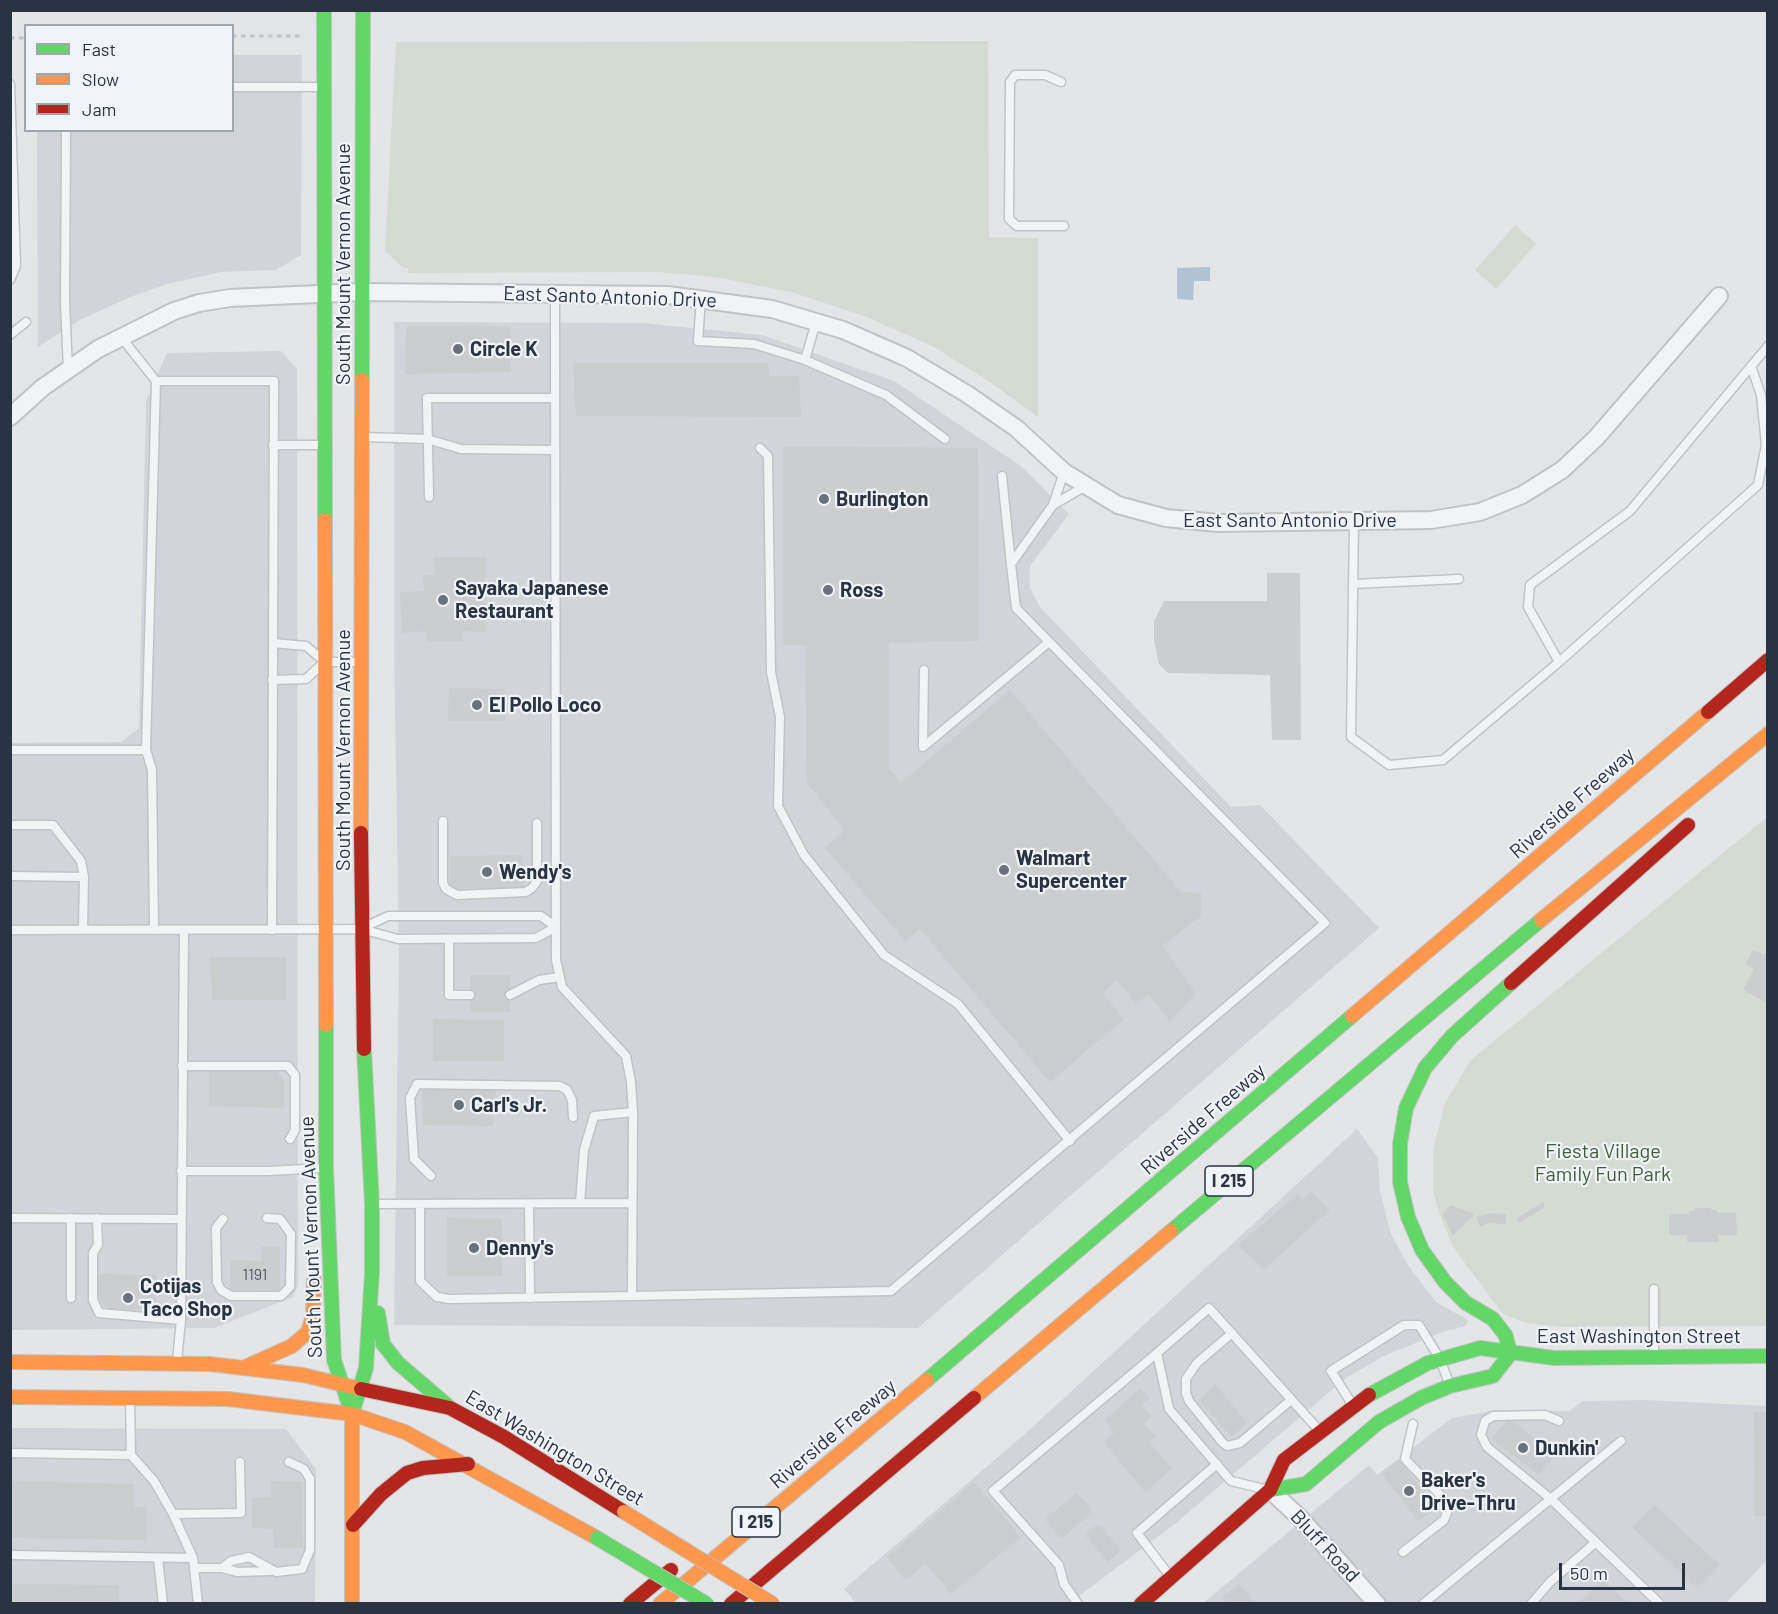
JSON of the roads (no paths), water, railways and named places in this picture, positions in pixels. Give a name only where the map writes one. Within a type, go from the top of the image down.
[{"type":"main road","name":"South Mount Vernon Avenue","points":[[324,15],[326,1168],[332,1344],[352,1413]]},
{"type":"main road","name":"South Mount Vernon Avenue","points":[[352,1413],[366,1368],[372,1273],[372,1204],[365,1097],[361,929],[363,15]]},
{"type":"main road","name":"Riverside Freeway","points":[[660,1604],[854,1443],[1767,660]]},
{"type":"main road","name":"I 215","points":[[731,1604],[1471,976],[1767,734]]},
{"type":"main road","points":[[1711,800],[1732,764]]},
{"type":"main road","points":[[1510,1354],[1506,1336],[1493,1319],[1466,1303],[1445,1282],[1422,1251],[1408,1218],[1400,1182],[1400,1144],[1406,1108],[1425,1068],[1452,1036],[1697,817]]},
{"type":"main road","points":[[315,1242],[328,1210]]},
{"type":"main road","points":[[243,1368],[292,1346],[308,1332],[313,1316],[314,1263]]},
{"type":"main road","points":[[372,1273],[383,1344],[398,1363],[450,1408]]},
{"type":"main road","name":"East Washington Street","points":[[1141,1604],[1270,1490],[1284,1460],[1320,1432],[1356,1410],[1400,1377],[1440,1359],[1480,1348],[1510,1354],[1554,1358],[1767,1356]]},
{"type":"main road","name":"East Washington Street","points":[[1270,1490],[1306,1484],[1367,1426],[1450,1386],[1493,1376],[1510,1354]]},
{"type":"main road","name":"East Washington Street","points":[[10,1362],[177,1364],[243,1368],[303,1376],[450,1408],[504,1437],[773,1604]]},
{"type":"main road","points":[[10,1396],[228,1399],[352,1413],[405,1432],[468,1464],[707,1604]]},
{"type":"main road","points":[[352,1413],[352,1604]]},
{"type":"main road","points":[[779,1485],[854,1443]]},
{"type":"main road","points":[[353,1525],[381,1494],[407,1473],[423,1468],[468,1464]]},
{"type":"main road","points":[[750,1604],[850,1504]]},
{"type":"main road","points":[[630,1604],[700,1547]]},
{"type":"street","name":"East Santo Antonio Drive","points":[[10,417],[42,388],[98,349],[174,311],[199,303],[230,298],[363,292],[668,295],[772,309],[843,330],[907,358],[967,394],[1016,428],[1064,472],[1118,505],[1166,518],[1218,523],[1431,520],[1479,512],[1522,495],[1562,470],[1596,438],[1719,296]]},
{"type":"street","name":"Bluff Road","points":[[1270,1490],[1301,1519],[1377,1604]]},
{"type":"lane","points":[[1061,82],[1045,75],[1015,75],[1010,82],[1009,219],[1017,226],[1064,226]]},
{"type":"lane","points":[[10,84],[16,266],[10,280]]},
{"type":"lane","points":[[234,87],[323,87]]},
{"type":"lane","points":[[66,132],[65,303],[68,369]]},
{"type":"lane","points":[[555,293],[556,960],[562,987],[626,1056],[633,1112],[632,1296]]},
{"type":"lane","points":[[701,298],[698,341],[754,344],[806,360],[886,395],[945,439]]},
{"type":"lane","points":[[10,335],[26,322]]},
{"type":"lane","points":[[806,360],[816,322]]},
{"type":"lane","points":[[121,337],[156,381],[146,750],[152,770],[154,930]]},
{"type":"lane","points":[[1559,662],[1528,607],[1530,585],[1630,511],[1767,346]]},
{"type":"lane","points":[[1354,521],[1351,737],[1389,765],[1443,760],[1559,662],[1758,485],[1766,445],[1761,395],[1751,366]]},
{"type":"lane","points":[[156,381],[274,381],[272,930]]},
{"type":"lane","points":[[429,497],[427,398],[555,398]]},
{"type":"lane","points":[[362,437],[428,439],[461,449],[555,450]]},
{"type":"lane","points":[[273,445],[324,445]]},
{"type":"lane","points":[[760,448],[768,456],[771,672],[780,717],[777,806],[804,855],[884,955],[958,1004],[1070,1141]]},
{"type":"lane","points":[[1011,564],[1053,505],[1064,472]]},
{"type":"lane","points":[[420,1204],[420,1281],[436,1297],[449,1299],[530,1298],[891,1291],[1325,923],[1016,608],[1002,476]]},
{"type":"lane","points":[[1053,505],[1084,486]]},
{"type":"lane","points":[[1353,584],[1459,579]]},
{"type":"lane","points":[[924,670],[922,747],[1049,642]]},
{"type":"lane","points":[[273,643],[306,646],[325,662],[363,662]]},
{"type":"lane","points":[[272,680],[306,679],[325,662]]},
{"type":"lane","points":[[10,750],[146,750]]},
{"type":"lane","points":[[443,821],[443,883],[451,893],[458,895],[526,892],[532,888],[537,881],[537,823]]},
{"type":"lane","points":[[10,825],[53,825],[81,861],[84,877],[83,930]]},
{"type":"lane","points":[[10,876],[84,877]]},
{"type":"lane","points":[[361,929],[388,916],[541,916],[556,927]]},
{"type":"lane","points":[[10,930],[361,929],[398,939],[449,939],[536,938],[556,927]]},
{"type":"lane","points":[[177,1364],[181,1320],[184,930]]},
{"type":"lane","points":[[449,939],[449,995],[470,995]]},
{"type":"lane","points":[[510,995],[539,980],[560,977]]},
{"type":"lane","points":[[182,1066],[288,1066],[295,1075],[296,1130],[290,1139]]},
{"type":"lane","points":[[431,1176],[414,1159],[410,1098],[417,1084],[560,1086],[567,1090],[572,1100],[573,1117]]},
{"type":"lane","points":[[580,1203],[584,1150],[594,1116],[633,1112]]},
{"type":"lane","points":[[181,1171],[269,1171],[326,1168]]},
{"type":"lane","points":[[372,1204],[633,1203]]},
{"type":"lane","points":[[529,1204],[530,1298]]},
{"type":"lane","points":[[10,1218],[181,1219]]},
{"type":"lane","points":[[71,1218],[71,1298]]},
{"type":"lane","points":[[97,1218],[98,1245],[93,1253],[92,1271],[93,1300],[99,1313],[181,1320]]},
{"type":"lane","points":[[223,1219],[216,1228],[217,1282],[221,1290],[231,1296],[281,1296],[290,1287],[291,1234],[280,1219],[267,1218]]},
{"type":"lane","points":[[1654,1289],[1654,1357]]},
{"type":"lane","points":[[1078,1604],[1064,1584],[1059,1565],[993,1491],[1209,1308],[1320,1432]]},
{"type":"lane","points":[[1356,1410],[1331,1371],[1404,1325],[1419,1325],[1440,1359],[1450,1386]]},
{"type":"lane","points":[[1232,1333],[1197,1363],[1186,1379],[1186,1393],[1189,1401],[1222,1442],[1227,1446],[1240,1443],[1292,1400]]},
{"type":"lane","points":[[1157,1353],[1169,1409],[1231,1481],[1270,1490]]},
{"type":"lane","points":[[130,1397],[131,1455],[154,1481],[172,1514],[194,1563],[198,1604]]},
{"type":"lane","points":[[1559,1421],[1545,1415],[1493,1416],[1485,1421],[1481,1435],[1487,1447],[1551,1499],[1660,1604]]},
{"type":"lane","points":[[1403,1552],[1444,1520],[1448,1510],[1444,1499],[1406,1459],[1413,1424]]},
{"type":"lane","points":[[1423,1604],[1621,1441]]},
{"type":"lane","points":[[10,1453],[131,1455]]},
{"type":"lane","points":[[172,1514],[240,1513],[240,1462]]},
{"type":"lane","points":[[10,1556],[158,1558],[238,1572],[295,1572],[302,1569],[309,1558],[309,1474],[289,1462]]},
{"type":"lane","points":[[1170,1576],[1137,1533],[1217,1464]]},
{"type":"lane","points":[[1531,1604],[1550,1582],[1596,1542]]},
{"type":"lane","points":[[222,1568],[240,1557],[249,1557],[256,1559],[270,1571]]},
{"type":"lane","points":[[158,1558],[163,1604]]},
{"type":"water","points":[[1210,267],[1210,281],[1194,281],[1193,300],[1177,299],[1177,268]]},
{"type":"place","name":"Circle K","points":[[458,349]]},
{"type":"place","name":"Burlington","points":[[824,499]]},
{"type":"place","name":"Ross","points":[[828,590]]},
{"type":"place","name":"Sayaka Japanese Restaurant","points":[[443,600]]},
{"type":"place","name":"El Pollo Loco","points":[[477,705]]},
{"type":"place","name":"Walmart Supercenter","points":[[1004,870]]},
{"type":"place","name":"Wendy's","points":[[487,872]]},
{"type":"place","name":"Carl's Jr.","points":[[459,1105]]},
{"type":"place","name":"Denny's","points":[[474,1248]]},
{"type":"place","name":"Cotijas Taco Shop","points":[[128,1298]]},
{"type":"place","name":"Dunkin'","points":[[1523,1448]]},
{"type":"place","name":"Baker's Drive-Thru","points":[[1409,1491]]},
{"type":"park label","name":"Fiesta Village Family Fun Park","points":[[1603,1162]]}]
